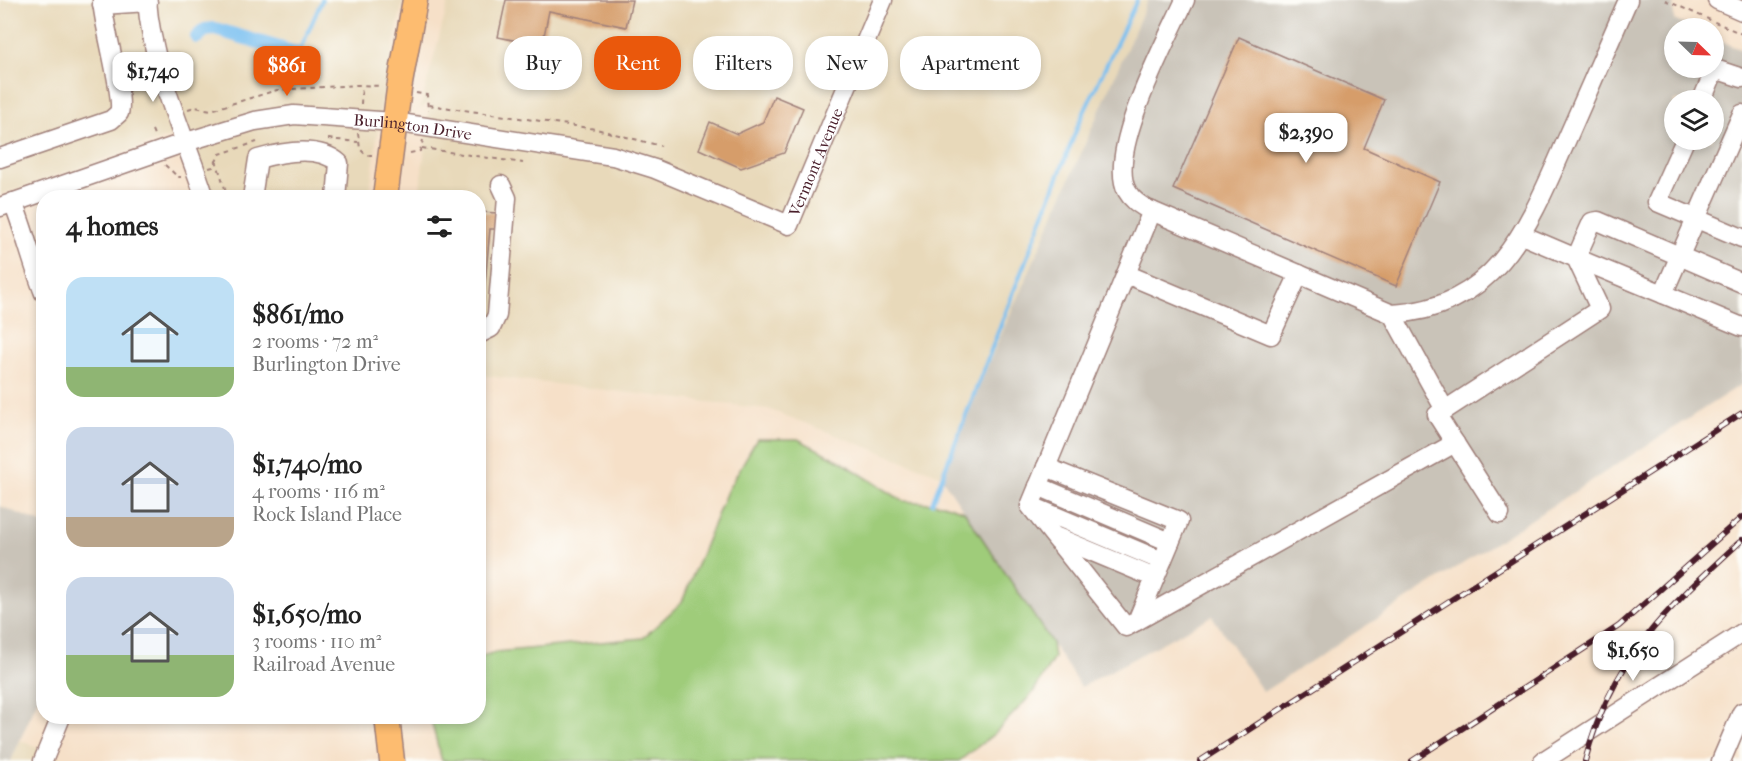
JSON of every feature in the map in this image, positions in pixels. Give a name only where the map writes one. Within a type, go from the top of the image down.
[{"type":"main road","points":[[386,190],[394,122],[415,0]]},
{"type":"main road","points":[[388,724],[392,761]]},
{"type":"street","name":"Vermont Avenue","points":[[789,225],[883,0]]},
{"type":"street","points":[[1185,0],[1125,143],[1123,176],[1126,190],[1136,202],[1152,212],[1392,314],[1415,313],[1441,306],[1466,294],[1497,267],[1522,235],[1535,212],[1628,0]]},
{"type":"street","points":[[1717,0],[1742,11]]},
{"type":"street","points":[[0,158],[111,120],[119,113],[121,100],[106,34],[102,2],[148,1],[155,50],[202,190]]},
{"type":"street","points":[[1706,90],[1715,69],[1742,78]]},
{"type":"street","name":"Burlington Drive","points":[[49,190],[186,142],[281,115],[394,122],[589,151],[634,161],[789,225]]},
{"type":"street","points":[[1663,294],[1742,115]]},
{"type":"street","points":[[1680,150],[1658,202],[1742,238]]},
{"type":"street","points":[[253,190],[258,159],[283,152],[330,155],[339,163],[334,190]]},
{"type":"street","points":[[486,330],[491,328],[497,315],[507,198],[501,185]]},
{"type":"street","name":"Burlington Drive","points":[[12,203],[36,195]]},
{"type":"street","points":[[12,203],[36,235]]},
{"type":"street","points":[[12,203],[30,247],[36,273]]},
{"type":"street","points":[[1030,506],[1152,212]]},
{"type":"street","points":[[1500,514],[1437,415],[1600,309],[1576,258],[1592,222],[1598,220],[1742,283]]},
{"type":"street","points":[[1522,235],[1742,327]]},
{"type":"street","points":[[1126,274],[1271,335],[1299,274]]},
{"type":"street","points":[[1392,314],[1445,410]]},
{"type":"street","points":[[1030,506],[1126,627],[1455,443]]},
{"type":"street","points":[[1046,467],[1179,521],[1137,621]]},
{"type":"street","points":[[1038,486],[1170,542]]},
{"type":"street","points":[[1030,506],[1162,561]]},
{"type":"street","points":[[1054,536],[1155,578]]},
{"type":"street","points":[[1543,761],[1742,633]]},
{"type":"street","points":[[1721,761],[1742,712]]},
{"type":"street","points":[[43,761],[58,724]]},
{"type":"path","points":[[1665,0],[1742,34]]},
{"type":"path","points":[[176,113],[195,106],[211,110],[277,90],[362,86]]},
{"type":"path","points":[[429,105],[596,129],[660,146]]},
{"type":"path","points":[[152,130],[167,169],[178,177],[213,167],[216,160],[226,151],[262,141]]},
{"type":"path","points":[[326,139],[358,142]]},
{"type":"path","points":[[422,148],[523,163]]},
{"type":"path","points":[[216,160],[225,190]]},
{"type":"shaded area","points":[[0,0],[403,0],[381,107],[370,190],[194,190],[172,136],[0,195]]},
{"type":"shaded area","points":[[449,0],[1148,0],[940,475],[768,409],[486,376],[486,190],[420,190],[430,102],[420,109]]},
{"type":"shaded area","points":[[1148,0],[1673,0],[1674,18],[1664,18],[1664,78],[1724,78],[1724,43],[1742,50],[1742,384],[1263,692],[1212,616],[1081,687],[940,475]]},
{"type":"shaded area","points":[[0,506],[36,521],[36,703],[11,761],[0,761]]},
{"type":"shaded area","points":[[20,740],[67,761],[11,761]]},
{"type":"green space","points":[[757,439],[798,439],[840,461],[903,501],[943,504],[964,511],[1052,643],[1054,658],[1032,694],[994,734],[959,761],[442,761],[432,724],[486,724],[486,655],[496,652],[643,638],[682,602],[727,491]]},
{"type":"building","points":[[506,0],[632,0],[626,27],[549,11],[544,36],[498,37]]},
{"type":"building","points":[[1239,37],[1384,100],[1364,148],[1440,182],[1396,286],[1173,189]]},
{"type":"building","points":[[774,96],[803,108],[784,153],[741,168],[699,149],[710,122],[737,134],[763,122]]},
{"type":"building","points":[[486,212],[498,213],[496,229],[490,229],[486,273]]},
{"type":"waterway","points":[[291,71],[322,0]]},
{"type":"waterway","points":[[932,503],[1079,123],[1137,0]]},
{"type":"waterway","points":[[197,37],[205,30],[215,29],[299,54]]},
{"type":"railway","points":[[1200,761],[1742,413]]},
{"type":"railway","points":[[1412,761],[1619,626],[1742,517]]},
{"type":"railway","points":[[1585,761],[1596,725],[1610,693],[1627,664],[1666,613],[1742,540]]}]
